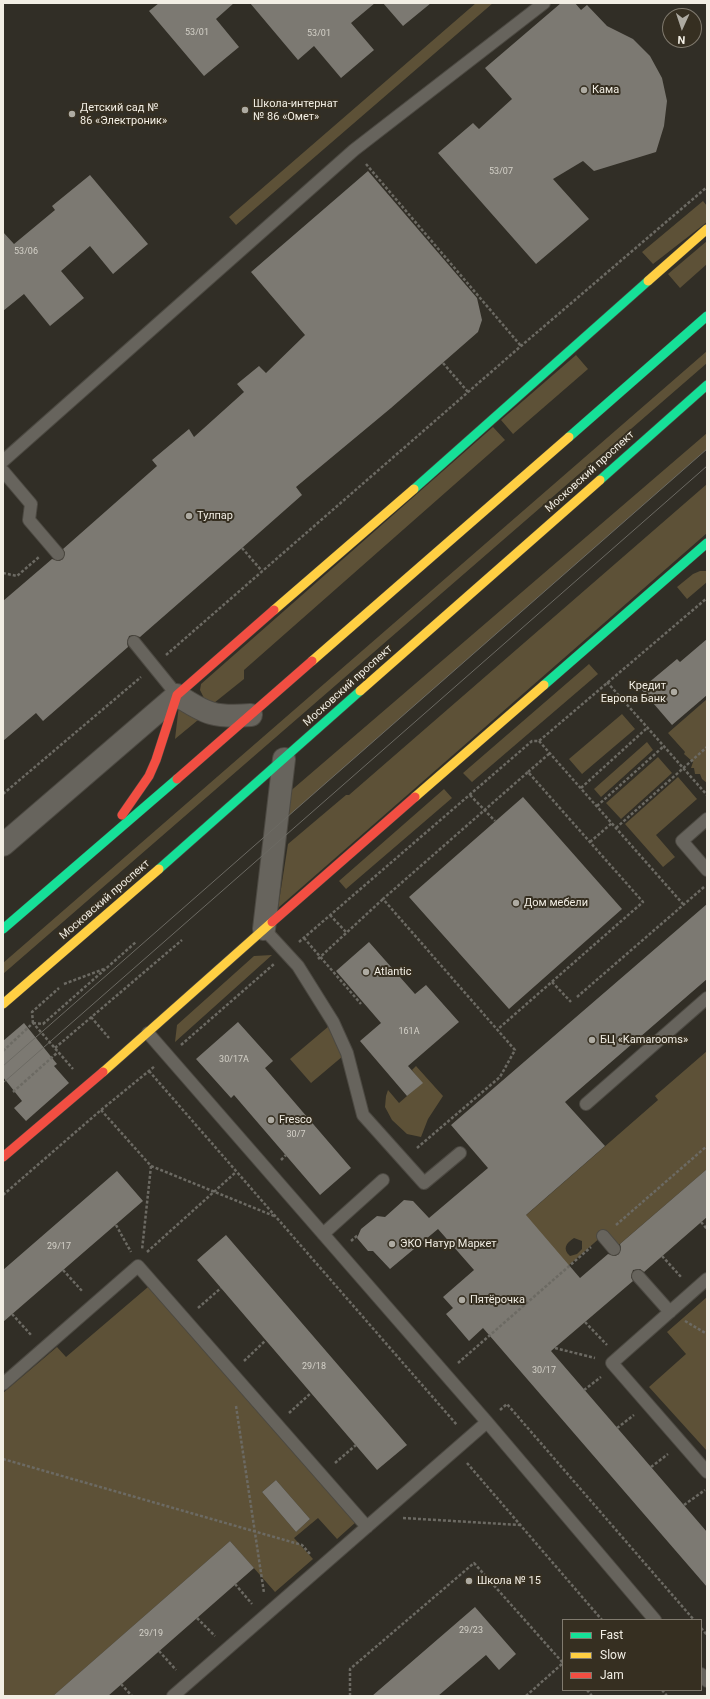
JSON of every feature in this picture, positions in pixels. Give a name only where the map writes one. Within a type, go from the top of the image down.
[{"type":"main road","points":[[97,849],[149,776],[156,760],[177,695],[487,425],[707,229]]},
{"type":"main road","points":[[3,929],[251,715],[707,316]]},
{"type":"main road","name":"Московский проспект","points":[[3,1004],[284,759],[707,384]]},
{"type":"main road","points":[[3,1157],[148,1033],[264,928],[706,545]]},
{"type":"street","points":[[3,845],[177,695],[207,713],[228,717],[251,715]]},
{"type":"street","points":[[264,928],[284,759]]},
{"type":"lane","points":[[3,461],[354,150],[544,3]]},
{"type":"lane","points":[[3,471],[31,504],[29,520],[55,550]]},
{"type":"lane","points":[[134,642],[177,695]]},
{"type":"lane","points":[[707,819],[682,841],[707,870]]},
{"type":"lane","points":[[264,928],[298,966],[333,1022],[347,1053],[364,1115],[403,1160],[424,1183],[460,1153]]},
{"type":"lane","points":[[586,1104],[707,998]]},
{"type":"lane","points":[[148,1033],[487,1422],[654,1619]]},
{"type":"lane","points":[[323,1234],[383,1180]]},
{"type":"lane","points":[[603,1236],[614,1249]]},
{"type":"lane","points":[[3,1384],[138,1266],[367,1527]]},
{"type":"lane","points":[[638,1276],[670,1312]]},
{"type":"lane","points":[[707,1279],[615,1360],[707,1472]]},
{"type":"lane","points":[[173,1696],[487,1422]]},
{"type":"path","points":[[354,150],[521,346]]},
{"type":"path","points":[[3,794],[707,187]]},
{"type":"path","points":[[443,363],[468,392]]},
{"type":"path","points":[[242,548],[262,571]]},
{"type":"path","points":[[3,573],[17,576],[55,550]]},
{"type":"path","points":[[179,1046],[532,741],[539,741],[707,598]]},
{"type":"path","points":[[607,682],[707,795]]},
{"type":"path","points":[[581,788],[647,728]]},
{"type":"path","points":[[539,741],[683,904]]},
{"type":"path","points":[[597,806],[664,746]]},
{"type":"path","points":[[616,828],[707,747]]},
{"type":"path","points":[[319,958],[383,899],[550,753]]},
{"type":"path","points":[[498,1030],[643,902],[528,772]]},
{"type":"path","points":[[470,795],[495,821]]},
{"type":"path","points":[[590,842],[612,823]]},
{"type":"path","points":[[577,997],[707,884]]},
{"type":"path","points":[[383,899],[516,1050],[500,1078],[403,1160]]},
{"type":"path","points":[[330,915],[346,932]]},
{"type":"path","points":[[304,938],[319,958],[341,980],[361,1004]]},
{"type":"path","points":[[55,1048],[182,940]]},
{"type":"path","points":[[3,1050],[33,1023],[43,1024],[136,942]]},
{"type":"path","points":[[76,1072],[33,1023],[32,1012],[65,983],[106,968]]},
{"type":"path","points":[[552,982],[571,1002]]},
{"type":"path","points":[[91,1017],[112,1041]]},
{"type":"path","points":[[13,1092],[58,1052]]},
{"type":"path","points":[[3,1195],[101,1110],[159,1063]]},
{"type":"path","points":[[149,1071],[468,1438]]},
{"type":"path","points":[[101,1110],[151,1166],[275,1217]]},
{"type":"path","points":[[457,1364],[707,1146]]},
{"type":"path","points":[[151,1166],[142,1257],[236,1172]]},
{"type":"path","points":[[701,1222],[707,1229]]},
{"type":"path","points":[[116,1225],[138,1266]]},
{"type":"path","points":[[350,1242],[358,1235]]},
{"type":"path","points":[[662,1256],[693,1291]]},
{"type":"path","points":[[64,1270],[94,1305]]},
{"type":"path","points":[[185,1319],[220,1288]]},
{"type":"path","points":[[670,1312],[707,1334]]},
{"type":"path","points":[[12,1314],[43,1349]]},
{"type":"path","points":[[585,1322],[615,1360]]},
{"type":"path","points":[[265,1341],[231,1372],[266,1616]]},
{"type":"path","points":[[555,1348],[615,1360]]},
{"type":"path","points":[[277,1423],[311,1393]]},
{"type":"path","points":[[487,1422],[506,1404],[693,1619]]},
{"type":"path","points":[[321,1475],[356,1445]]},
{"type":"path","points":[[456,1450],[601,1619]]},
{"type":"path","points":[[3,1459],[302,1545],[322,1567]]},
{"type":"path","points":[[684,1505],[707,1488]]},
{"type":"path","points":[[379,1516],[520,1525]]},
{"type":"path","points":[[350,1696],[350,1669],[474,1563],[562,1662]]},
{"type":"path","points":[[235,1584],[266,1616]]},
{"type":"path","points":[[197,1618],[227,1649]]},
{"type":"path","points":[[159,1651],[188,1683]]},
{"type":"path","points":[[526,1696],[562,1664]]},
{"type":"path","points":[[121,1684],[132,1696]]},
{"type":"shaded area","points":[[476,3],[493,3],[236,225],[229,217]]},
{"type":"shaded area","points":[[703,201],[707,206],[707,222],[653,264],[642,252]]},
{"type":"shaded area","points":[[707,241],[707,264],[680,288],[668,274]]},
{"type":"shaded area","points":[[707,351],[707,363],[3,974],[3,963]]},
{"type":"shaded area","points":[[576,355],[588,369],[513,434],[501,420]]},
{"type":"shaded area","points":[[493,427],[505,440],[244,670],[244,679],[214,703],[205,700],[200,690],[201,684]]},
{"type":"shaded area","points":[[707,433],[707,449],[277,826],[280,800]]},
{"type":"shaded area","points":[[707,484],[707,533],[278,908],[288,844],[346,795],[349,795]]},
{"type":"shaded area","points":[[700,571],[707,571],[707,582],[687,599],[677,587],[693,574]]},
{"type":"shaded area","points":[[589,664],[598,674],[472,782],[463,773]]},
{"type":"shaded area","points":[[707,699],[707,783],[702,779],[700,774],[695,774],[694,768],[691,768],[693,762],[684,754],[685,752],[668,733]]},
{"type":"shaded area","points":[[179,705],[198,720],[175,739]]},
{"type":"shaded area","points":[[622,714],[635,729],[582,774],[569,759]]},
{"type":"shaded area","points":[[647,742],[653,750],[601,797],[594,789]]},
{"type":"shaded area","points":[[658,757],[672,773],[621,819],[606,803]]},
{"type":"shaded area","points":[[678,777],[697,799],[656,835],[675,857],[663,867],[625,824]]},
{"type":"shaded area","points":[[444,789],[452,798],[346,889],[339,881]]},
{"type":"shaded area","points":[[272,955],[175,1042],[177,1025],[254,956]]},
{"type":"shaded area","points":[[329,1026],[343,1056],[311,1083],[290,1059]]},
{"type":"shaded area","points":[[707,1051],[707,1169],[614,1249],[602,1236],[551,1281],[508,1231],[658,1100],[655,1096]],"holes":[[[574,1238],[582,1241],[582,1249],[577,1254],[570,1256],[566,1251],[567,1244]]]},
{"type":"shaded area","points":[[416,1066],[443,1096],[428,1119],[421,1137],[407,1134],[392,1120],[385,1107],[388,1090],[399,1103],[422,1083],[412,1070]]},
{"type":"shaded area","points":[[148,1287],[356,1522],[337,1539],[318,1518],[294,1538],[313,1559],[275,1592],[230,1541],[53,1696],[3,1696],[3,1393],[57,1347],[66,1357]],"holes":[[[276,1480],[310,1519],[296,1532],[262,1492]]]},
{"type":"shaded area","points":[[707,1297],[707,1451],[649,1387],[686,1354],[667,1332]]},
{"type":"building","points":[[159,3],[234,3],[216,19],[239,47],[204,76],[149,11]]},
{"type":"building","points":[[250,3],[375,3],[351,23],[374,50],[341,78],[314,46],[298,60]]},
{"type":"building","points":[[383,3],[431,3],[403,26]]},
{"type":"building","name":"Кама","points":[[561,3],[575,3],[581,10],[587,5],[607,26],[633,39],[650,56],[662,78],[667,101],[664,126],[656,152],[594,171],[583,161],[553,179],[589,219],[536,264],[438,153],[473,123],[479,129],[512,99],[485,68]]},
{"type":"building","name":"Тулпар","points":[[368,171],[477,298],[482,320],[478,332],[391,408],[296,487],[302,495],[140,637],[133,635],[129,636],[127,643],[128,647],[43,721],[36,713],[3,741],[3,601],[52,559],[59,561],[63,559],[65,553],[63,549],[157,466],[152,460],[189,429],[194,437],[244,392],[237,384],[259,366],[266,373],[305,335],[251,272]]},
{"type":"building","points":[[90,175],[148,244],[113,274],[90,246],[61,271],[84,298],[50,326],[24,294],[3,311],[3,232],[14,244],[55,210],[52,206]]},
{"type":"building","name":"Кредит Европа Банк","points":[[707,639],[707,695],[672,725],[641,689],[677,659],[680,662]]},
{"type":"building","name":"Дом мебели","points":[[523,797],[622,909],[509,1009],[409,897]]},
{"type":"building","points":[[707,904],[707,979],[565,1102],[605,1146],[526,1215],[580,1278],[608,1254],[615,1256],[619,1254],[621,1248],[620,1244],[707,1169],[707,1217],[644,1272],[640,1269],[633,1270],[631,1277],[633,1281],[551,1351],[707,1532],[707,1587],[483,1328],[469,1341],[446,1314],[453,1308],[443,1297],[474,1270],[438,1229],[390,1269],[373,1251],[368,1251],[357,1238],[361,1229],[377,1216],[385,1217],[404,1200],[413,1201],[429,1218],[488,1168],[451,1125]]},
{"type":"building","points":[[369,942],[415,994],[426,985],[459,1022],[408,1066],[423,1083],[407,1096],[360,1041],[381,1023],[336,971]]},
{"type":"building","points":[[238,1022],[273,1061],[265,1068],[351,1168],[320,1195],[234,1095],[231,1098],[196,1059]]},
{"type":"building","points":[[24,1023],[57,1064],[54,1066],[69,1083],[26,1121],[14,1108],[22,1101],[3,1077],[3,1041]]},
{"type":"building","points":[[117,1171],[143,1201],[3,1322],[3,1270]]},
{"type":"building","points":[[226,1235],[407,1445],[377,1470],[197,1260]]},
{"type":"building","points":[[276,1480],[310,1519],[296,1532],[262,1492]]},
{"type":"building","points":[[230,1541],[254,1568],[108,1696],[53,1696]]},
{"type":"building","points":[[475,1607],[516,1654],[499,1670],[486,1655],[438,1696],[372,1696]]},
{"type":"tram line","points":[[3,1066],[707,449]]},
{"type":"tram line","points":[[3,1083],[707,466]]},
{"type":"traffic: fast","points":[[414,489],[648,281]]},
{"type":"traffic: fast","points":[[569,437],[707,316]]},
{"type":"traffic: fast","points":[[600,480],[707,385]]},
{"type":"traffic: fast","points":[[544,685],[707,543]]},
{"type":"traffic: fast","points":[[159,869],[360,691]]},
{"type":"traffic: fast","points":[[3,929],[177,779]]},
{"type":"traffic: slow","points":[[648,281],[707,229]]},
{"type":"traffic: slow","points":[[312,661],[569,437]]},
{"type":"traffic: slow","points":[[360,691],[600,480]]},
{"type":"traffic: slow","points":[[274,610],[414,489]]},
{"type":"traffic: slow","points":[[415,797],[544,685]]},
{"type":"traffic: slow","points":[[3,1004],[159,869]]},
{"type":"traffic: slow","points":[[103,1072],[272,922]]},
{"type":"traffic: jam","points":[[122,815],[149,776],[156,760],[177,695],[274,610]]},
{"type":"traffic: jam","points":[[177,779],[312,661]]},
{"type":"traffic: jam","points":[[272,922],[415,797]]},
{"type":"traffic: jam","points":[[3,1157],[103,1072]]},
{"type":"place","name":"Кама","points":[[584,90]]},
{"type":"place","name":"Школа-интернат № 86 «Омет»","points":[[245,110]]},
{"type":"place","name":"Детский сад № 86 «Электроник»","points":[[72,114]]},
{"type":"place","name":"Тулпар","points":[[189,516]]},
{"type":"place","name":"Кредит Европа Банк","points":[[674,692]]},
{"type":"place","name":"Дом мебели","points":[[516,903]]},
{"type":"place","name":"Atlantic","points":[[366,972]]},
{"type":"place","name":"БЦ «Kamarooms»","points":[[592,1040]]},
{"type":"place","name":"Fresco","points":[[271,1120]]},
{"type":"place","name":"ЭКО Натур Маркет","points":[[392,1244]]},
{"type":"place","name":"Пятёрочка","points":[[462,1300]]},
{"type":"place","name":"Школа № 15","points":[[469,1581]]}]
